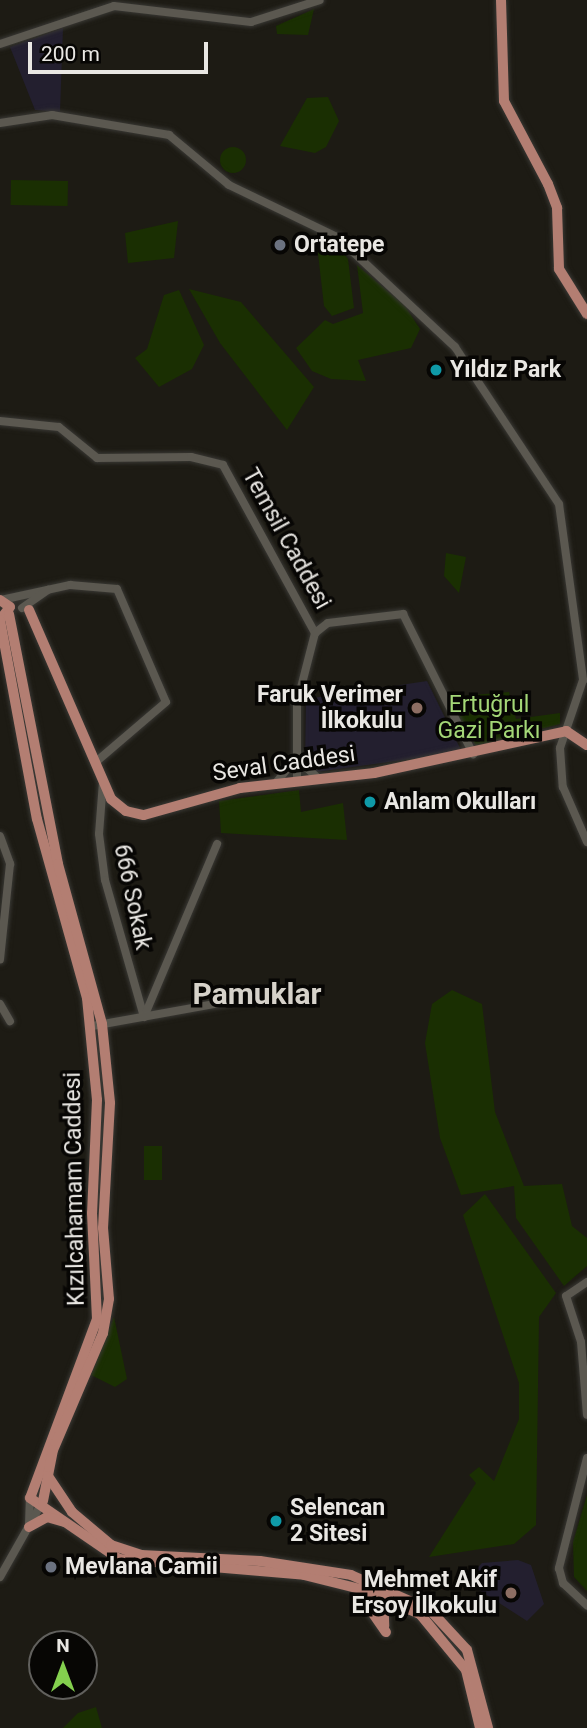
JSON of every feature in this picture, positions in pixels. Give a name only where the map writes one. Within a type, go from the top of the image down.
[{"type":"main road","points":[[501,0],[504,101],[548,184],[557,208],[559,269],[587,314]]},
{"type":"main road","name":"Seval Caddesi","points":[[10,608],[48,644],[97,761],[103,782],[118,805],[144,815],[275,784],[320,780],[473,754],[566,731]]},
{"type":"main road","name":"Kızılcahamam Caddesi","points":[[10,608],[37,819],[97,1025],[110,1103],[103,1228],[109,1299],[103,1333],[53,1450],[43,1501]]},
{"type":"main road","points":[[566,731],[587,745]]},
{"type":"main road","name":"Kızılcahamam Caddesi","points":[[30,1498],[37,1471],[97,1319],[97,1025]]},
{"type":"main road","points":[[37,1471],[49,1477],[72,1512],[111,1545],[141,1555],[365,1585]]},
{"type":"main road","points":[[30,1498],[43,1501],[66,1523],[119,1559],[313,1567],[430,1610],[478,1675],[488,1728]]},
{"type":"main road","points":[[29,1527],[47,1517],[66,1523]]},
{"type":"main road","points":[[339,1583],[367,1605],[386,1632],[382,1619],[382,1591]]},
{"type":"main road","points":[[365,1585],[367,1605]]},
{"type":"main road","points":[[382,1591],[435,1627],[459,1648],[472,1686],[480,1728]]},
{"type":"main road","points":[[382,1619],[388,1609],[405,1607]]},
{"type":"street","points":[[0,44],[114,6],[251,22],[320,0]]},
{"type":"street","points":[[0,123],[52,115],[169,135],[229,185],[337,237],[455,347],[555,489],[583,680],[560,748],[564,787],[587,842]]},
{"type":"street","name":"Temsil Caddesi","points":[[0,421],[43,423],[59,427],[97,458],[191,457],[223,465],[315,633],[297,703],[297,782]]},
{"type":"street","points":[[10,608],[51,588]]},
{"type":"street","points":[[10,608],[51,588],[117,589],[166,702],[97,761]]},
{"type":"street","points":[[315,633],[328,623],[403,614],[473,754]]},
{"type":"street","points":[[275,784],[297,757],[320,780]]},
{"type":"street","name":"666 Sokak","points":[[103,782],[99,834],[105,880],[144,1017]]},
{"type":"street","points":[[0,836],[10,864],[0,959]]},
{"type":"street","points":[[144,1017],[217,844]]},
{"type":"street","points":[[97,1025],[258,996]]},
{"type":"street","points":[[0,1004],[10,1021]]},
{"type":"street","points":[[587,1282],[566,1296],[581,1342],[587,1415]]},
{"type":"street","points":[[587,1458],[559,1567],[563,1583],[587,1605]]},
{"type":"street","points":[[29,1527],[30,1498]]},
{"type":"street","points":[[0,1577],[43,1501]]},
{"type":"shaded area","points":[[63,28],[60,112],[35,110],[10,47]]},
{"type":"shaded area","points":[[427,681],[462,752],[316,772],[305,762],[306,699]]},
{"type":"shaded area","name":"Mehmet Akif Ersoy İlkokulu","points":[[518,1560],[531,1565],[544,1604],[527,1621],[465,1581],[482,1563]]},
{"type":"green space","points":[[314,9],[308,35],[277,34],[276,26]]},
{"type":"green space","points":[[328,97],[339,121],[326,147],[315,153],[280,146],[307,98]]},
{"type":"green space","points":[[233,147],[242,151],[246,160],[242,169],[233,173],[224,169],[220,160],[224,151]]},
{"type":"green space","points":[[11,180],[68,181],[68,206],[11,205]]},
{"type":"green space","points":[[178,221],[174,258],[128,263],[125,233]]},
{"type":"green space","points":[[316,236],[338,246],[348,259],[354,308],[332,316],[324,306]]},
{"type":"green space","points":[[357,265],[405,306],[420,329],[411,348],[358,360],[366,381],[331,379],[312,371],[296,348],[325,320],[333,324],[363,313]]},
{"type":"green space","points":[[189,289],[241,302],[314,387],[287,430],[220,343]]},
{"type":"green space","points":[[179,290],[204,345],[192,369],[159,387],[135,358],[147,349],[164,295]]},
{"type":"green space","points":[[446,553],[466,557],[459,593],[444,576]]},
{"type":"green space","name":"Ertuğrul Gazi Parkı","points":[[509,692],[516,719],[560,713],[560,724],[476,746],[448,697]]},
{"type":"green space","points":[[299,790],[301,812],[343,803],[347,840],[221,833],[219,801]]},
{"type":"green space","points":[[452,990],[482,1004],[495,1112],[524,1186],[562,1184],[572,1226],[587,1238],[587,1266],[564,1286],[516,1218],[514,1186],[461,1195],[440,1138],[425,1043],[432,1004]]},
{"type":"green space","points":[[144,1146],[162,1146],[162,1180],[144,1180]]},
{"type":"green space","points":[[485,1194],[556,1293],[539,1317],[536,1525],[514,1544],[429,1557],[476,1483],[469,1475],[479,1467],[494,1481],[519,1419],[519,1383],[463,1215]]},
{"type":"green space","points":[[114,1317],[127,1379],[115,1387],[91,1375]]},
{"type":"green space","points":[[587,1495],[587,1591],[574,1577],[573,1542]]},
{"type":"green space","points":[[96,1707],[102,1728],[63,1728],[78,1713]]},
{"type":"place","name":"Ortatepe","points":[[280,245]]},
{"type":"place","name":"Yıldız Park","points":[[436,370]]},
{"type":"place","name":"Faruk Verimer İlkokulu","points":[[417,708]]},
{"type":"place","name":"Anlam Okulları","points":[[370,802]]},
{"type":"place","name":"Selencan 2 Sitesi","points":[[276,1521]]},
{"type":"place","name":"Mevlana Camii","points":[[51,1567]]},
{"type":"place","name":"Mehmet Akif Ersoy İlkokulu","points":[[511,1593]]},
{"type":"district","name":"Pamuklar","points":[[257,994]]}]
